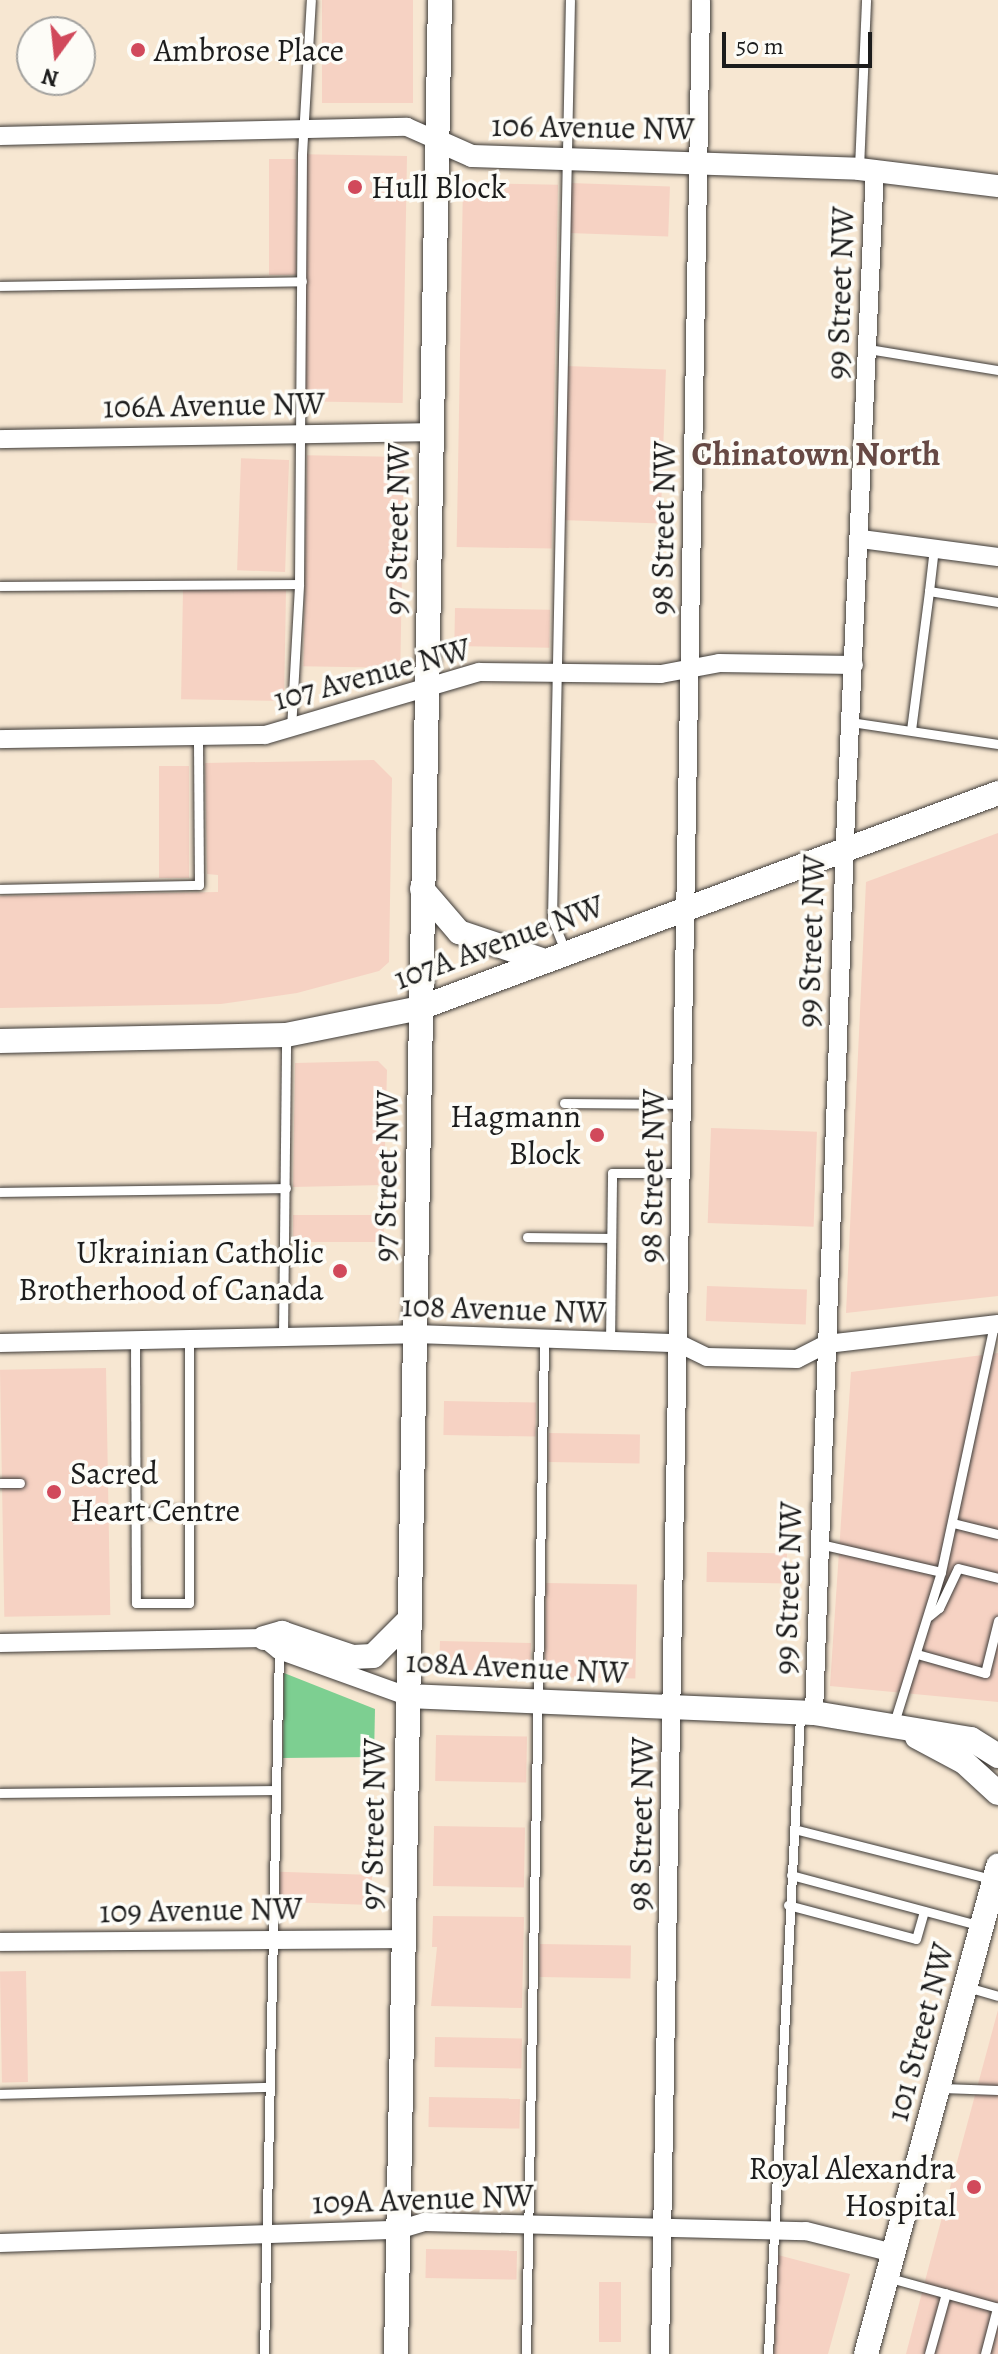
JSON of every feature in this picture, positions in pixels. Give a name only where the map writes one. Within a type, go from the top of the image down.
[{"type":"main road","name":"97 Street NW","points":[[396,2354],[440,0]]},
{"type":"main road","name":"107A Avenue NW","points":[[0,1041],[286,1035],[420,1008],[998,793]]},
{"type":"main road","points":[[422,889],[459,932],[556,957]]},
{"type":"main road","points":[[271,1644],[282,1633],[353,1657],[373,1656],[408,1621]]},
{"type":"main road","name":"108A Avenue NW","points":[[407,1696],[807,1713],[971,1739],[998,1756]]},
{"type":"main road","name":"108A Avenue NW","points":[[895,1726],[964,1762],[998,1793]]},
{"type":"main road","name":"101 Street NW","points":[[866,2354],[996,1873]]},
{"type":"street","name":"98 Street NW","points":[[660,2354],[701,0]]},
{"type":"street","name":"106 Avenue NW","points":[[0,136],[407,127],[472,156],[699,161],[867,169],[998,186]]},
{"type":"street","name":"99 Street NW","points":[[807,1713],[820,1544],[844,849],[861,539],[868,349],[867,169]]},
{"type":"street","name":"106A Avenue NW","points":[[0,439],[430,432]]},
{"type":"street","points":[[861,539],[998,557]]},
{"type":"street","name":"107 Avenue NW","points":[[0,739],[198,736],[291,729],[479,672],[661,674],[719,663],[854,665]]},
{"type":"street","name":"108 Avenue NW","points":[[0,1343],[415,1334],[544,1341],[678,1343],[707,1357],[797,1359],[827,1344],[996,1324]]},
{"type":"street","name":"108A Avenue NW","points":[[0,1643],[271,1644],[407,1696]]},
{"type":"street","name":"109 Avenue NW","points":[[0,1942],[403,1939]]},
{"type":"street","name":"109A Avenue NW","points":[[0,2243],[398,2230],[425,2222],[528,2223],[819,2233],[893,2253]]},
{"type":"lane","points":[[291,729],[299,584],[305,128],[311,0]]},
{"type":"lane","points":[[556,957],[552,919],[554,673],[570,0]]},
{"type":"lane","points":[[866,0],[867,169]]},
{"type":"lane","points":[[0,286],[302,281]]},
{"type":"lane","points":[[868,349],[998,370]]},
{"type":"lane","points":[[911,730],[934,548]]},
{"type":"lane","points":[[0,586],[299,584]]},
{"type":"lane","points":[[929,591],[998,602]]},
{"type":"lane","points":[[851,722],[998,744]]},
{"type":"lane","points":[[0,889],[199,885],[198,736]]},
{"type":"lane","points":[[283,1337],[286,1035]]},
{"type":"lane","points":[[564,1103],[684,1104]]},
{"type":"lane","points":[[610,1343],[612,1173],[682,1173]]},
{"type":"lane","points":[[0,1192],[286,1188]]},
{"type":"lane","points":[[527,1237],[611,1238]]},
{"type":"lane","points":[[895,1726],[941,1572],[996,1324]]},
{"type":"lane","points":[[135,1339],[136,1603],[189,1603],[189,1337]]},
{"type":"lane","points":[[526,2354],[544,1341]]},
{"type":"lane","points":[[0,1483],[20,1483]]},
{"type":"lane","points":[[135,1513],[189,1510]]},
{"type":"lane","points":[[953,1523],[997,1534]]},
{"type":"lane","points":[[820,1544],[941,1572]]},
{"type":"lane","points":[[929,1616],[939,1608],[958,1568],[998,1578]]},
{"type":"lane","points":[[917,1654],[985,1673],[998,1621]]},
{"type":"lane","points":[[264,2354],[274,1790],[271,1644]]},
{"type":"lane","points":[[768,2354],[788,1905],[807,1713]]},
{"type":"lane","points":[[0,1793],[274,1790]]},
{"type":"lane","points":[[794,1829],[996,1873]]},
{"type":"lane","points":[[791,1875],[982,1927]]},
{"type":"lane","points":[[788,1905],[916,1939],[924,1911]]},
{"type":"lane","points":[[965,1987],[998,1996]]},
{"type":"lane","points":[[0,2094],[268,2087]]},
{"type":"lane","points":[[938,2087],[998,2090]]},
{"type":"lane","points":[[887,2277],[998,2308],[985,2354]]},
{"type":"lane","points":[[929,2354],[946,2293]]},
{"type":"shaded area","points":[[322,0],[413,0],[413,103],[322,103]]},
{"type":"shaded area","points":[[305,154],[407,156],[403,403],[301,401]]},
{"type":"shaded area","points":[[269,159],[296,159],[296,275],[269,275]]},
{"type":"shaded area","points":[[463,183],[558,185],[552,549],[457,547]]},
{"type":"shaded area","points":[[570,183],[670,186],[668,236],[568,233]]},
{"type":"shaded area","points":[[566,366],[666,369],[661,523],[561,520]]},
{"type":"shaded area","points":[[307,455],[404,457],[400,668],[303,666]]},
{"type":"shaded area","points":[[241,458],[289,460],[285,572],[237,570]]},
{"type":"shaded area","points":[[183,588],[286,590],[284,701],[181,699]]},
{"type":"shaded area","points":[[455,608],[550,610],[549,648],[454,646]]},
{"type":"shaded area","points":[[374,760],[392,778],[389,962],[379,971],[297,993],[221,1004],[0,1008],[0,896],[218,892],[218,875],[207,874],[205,763]]},
{"type":"shaded area","points":[[159,766],[189,766],[189,878],[159,878]]},
{"type":"shaded area","points":[[998,833],[998,1296],[846,1313],[866,882]]},
{"type":"shaded area","points":[[378,1061],[387,1070],[384,1185],[293,1187],[295,1063]]},
{"type":"shaded area","points":[[711,1128],[817,1132],[814,1227],[708,1223]]},
{"type":"shaded area","points":[[293,1215],[384,1215],[384,1242],[293,1242]]},
{"type":"shaded area","points":[[707,1286],[807,1289],[806,1324],[706,1321]]},
{"type":"shaded area","points":[[998,1353],[998,1702],[830,1686],[851,1372]]},
{"type":"shaded area","name":"Sacred Heart Centre","points":[[106,1368],[110,1615],[4,1617],[0,1370]]},
{"type":"shaded area","points":[[444,1401],[536,1403],[535,1437],[443,1435]]},
{"type":"shaded area","points":[[549,1433],[640,1435],[639,1464],[548,1462]]},
{"type":"shaded area","points":[[707,1552],[787,1553],[786,1583],[706,1582]]},
{"type":"shaded area","points":[[546,1583],[637,1585],[635,1679],[544,1677]]},
{"type":"shaded area","points":[[440,1641],[531,1643],[530,1677],[448,1675],[439,1666]]},
{"type":"shaded area","points":[[436,1735],[527,1737],[526,1783],[435,1781]]},
{"type":"shaded area","points":[[434,1826],[525,1828],[524,1888],[433,1886]]},
{"type":"shaded area","points":[[280,1872],[372,1875],[371,1905],[279,1902]]},
{"type":"shaded area","points":[[433,1916],[524,1917],[522,2008],[431,2006],[437,1947],[432,1947]]},
{"type":"shaded area","points":[[540,1944],[631,1946],[630,1979],[539,1977]]},
{"type":"shaded area","points":[[0,1971],[26,1971],[28,2082],[2,2082]]},
{"type":"shaded area","points":[[998,2010],[998,2354],[906,2354],[930,2262]]},
{"type":"shaded area","points":[[435,2037],[522,2039],[521,2069],[434,2067]]},
{"type":"shaded area","points":[[429,2097],[520,2099],[519,2129],[428,2127]]},
{"type":"shaded area","points":[[426,2249],[517,2251],[516,2280],[425,2278]]},
{"type":"shaded area","points":[[778,2255],[850,2274],[828,2354],[774,2354]]},
{"type":"shaded area","points":[[599,2282],[621,2282],[621,2342],[599,2342]]},
{"type":"green space","points":[[284,1673],[375,1709],[374,1757],[283,1758]]},
{"type":"place","name":"Ambrose Place","points":[[138,50]]},
{"type":"place","name":"Hull Block","points":[[355,187]]},
{"type":"place","name":"Hagmann Block","points":[[597,1135]]},
{"type":"place","name":"Ukrainian Catholic Brotherhood of Canada","points":[[340,1271]]},
{"type":"place","name":"Sacred Heart Centre","points":[[54,1492]]},
{"type":"place","name":"Royal Alexandra Hospital","points":[[974,2187]]},
{"type":"district","name":"Chinatown North","points":[[816,454]]}]
